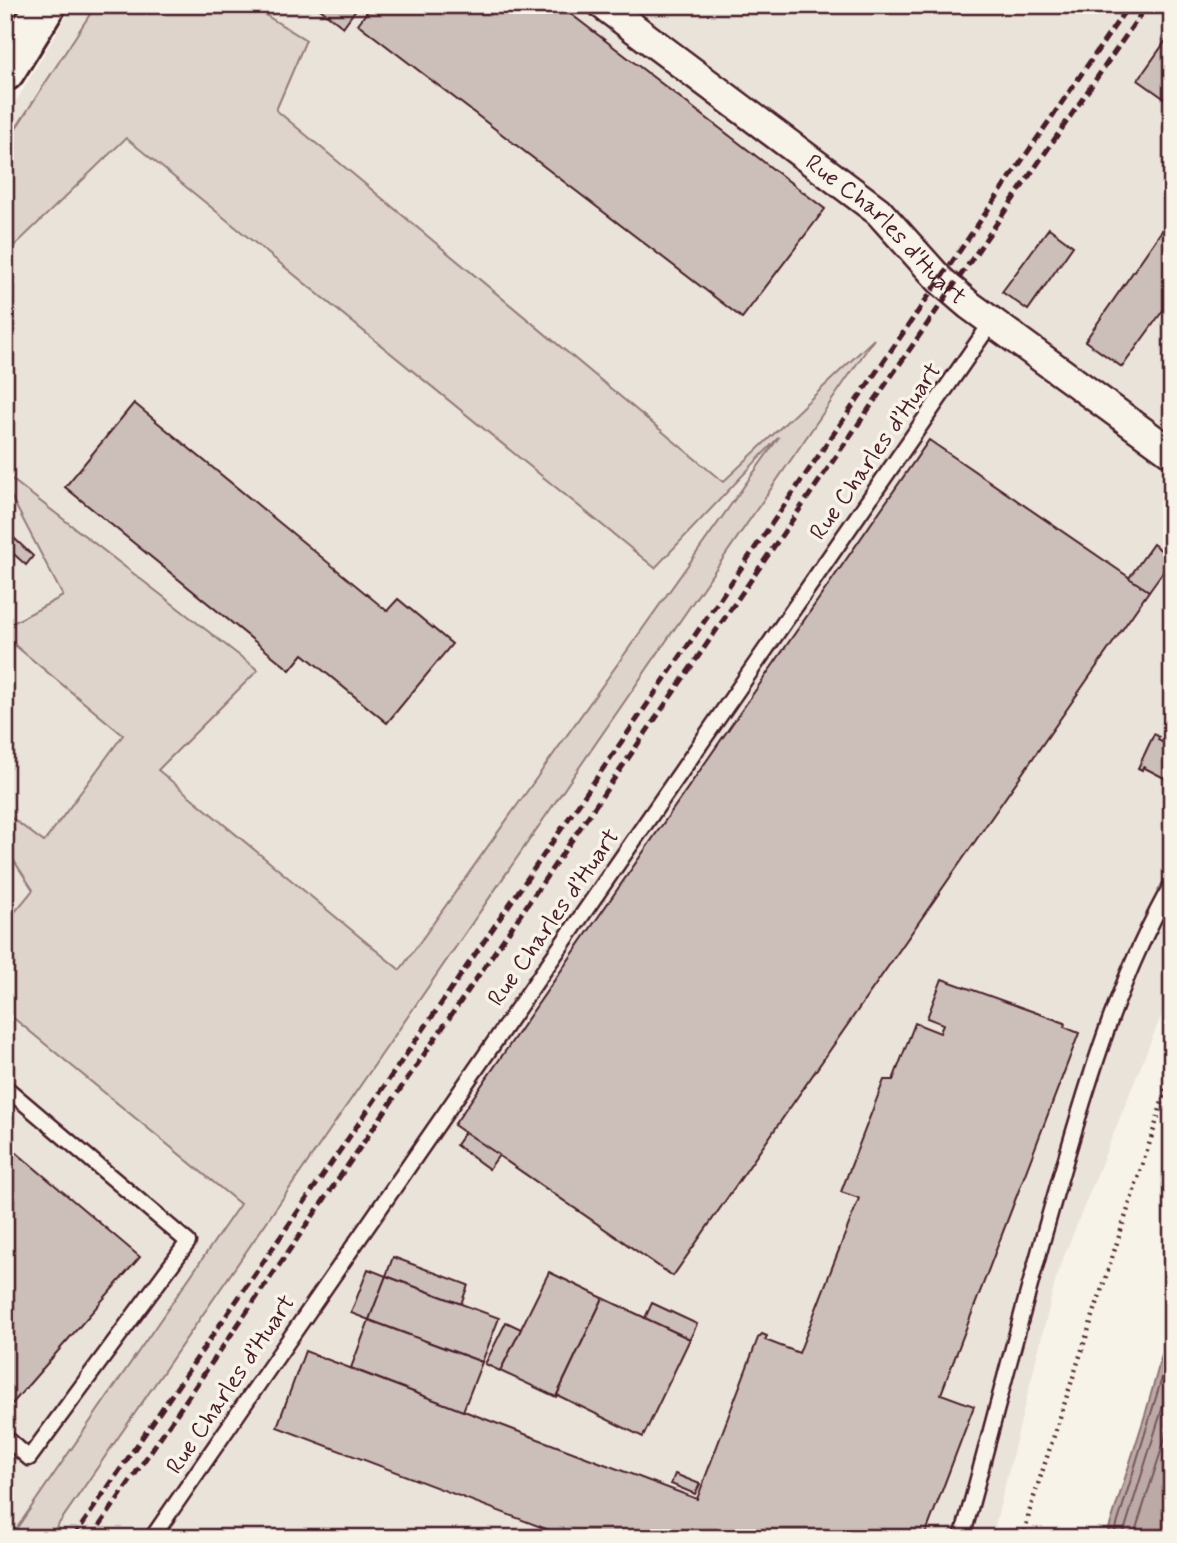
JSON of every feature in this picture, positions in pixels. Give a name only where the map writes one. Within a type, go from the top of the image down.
[{"type":"main road","points":[[5,71],[46,5]]},
{"type":"street","name":"Rue Charles d'Huart","points":[[603,5],[878,211],[940,279],[992,323],[1172,453]]},
{"type":"lane","name":"Rue Charles d’Huart","points":[[152,1538],[992,323]]},
{"type":"lane","points":[[962,1538],[1038,1251],[1097,1052],[1155,914],[1172,884]]},
{"type":"lane","points":[[5,1087],[188,1242],[29,1458],[5,1437]]},
{"type":"path","points":[[1023,1538],[1031,1506],[1157,1120],[1172,1065]]},
{"type":"shaded area","points":[[73,5],[1172,5],[1172,989],[1058,1271],[992,1538],[31,1538],[5,1517],[5,120]]},
{"type":"shaded area","points":[[96,5],[249,5],[306,40],[276,110],[723,482],[874,339],[49,1538],[10,1538],[240,1204],[5,1011],[5,924],[33,890],[5,847],[5,813],[44,842],[123,735],[5,637],[5,627],[63,596],[5,485],[5,474],[258,670],[158,770],[400,970],[779,437],[655,568],[126,138],[5,255],[5,145]]},
{"type":"water","points":[[1172,1319],[1172,1538],[1106,1538],[1146,1412]]},
{"type":"building","points":[[315,5],[359,5],[343,27]]},
{"type":"building","points":[[372,5],[559,5],[825,209],[742,318],[358,24]]},
{"type":"building","points":[[1172,32],[1172,104],[1138,80]]},
{"type":"building","points":[[1172,216],[1172,298],[1122,367],[1085,341]]},
{"type":"building","points":[[1049,228],[1073,246],[1028,310],[1002,292]]},
{"type":"building","points":[[134,403],[387,611],[398,599],[452,644],[387,723],[303,654],[290,670],[65,487]]},
{"type":"building","points":[[929,440],[1149,591],[673,1276],[454,1125]]},
{"type":"building","points":[[15,539],[33,556],[26,565],[7,548]]},
{"type":"building","points":[[1153,544],[1172,559],[1149,591],[1129,578]]},
{"type":"building","points":[[1154,734],[1159,737],[1158,740],[1172,747],[1172,782],[1143,767],[1142,770],[1138,768]]},
{"type":"building","points":[[942,979],[1065,1023],[1064,1027],[1079,1033],[941,1394],[974,1406],[924,1538],[570,1538],[277,1427],[305,1351],[697,1499],[758,1338],[762,1334],[767,1336],[765,1340],[799,1353],[859,1198],[841,1192],[884,1080],[893,1080],[915,1023],[940,1033],[943,1024],[927,1018]]},
{"type":"building","points":[[465,1132],[499,1155],[489,1169],[456,1145]]},
{"type":"building","points":[[5,1143],[140,1257],[11,1405],[5,1400]]},
{"type":"building","points":[[393,1257],[468,1285],[461,1304],[386,1276]]},
{"type":"building","points":[[368,1269],[386,1276],[369,1320],[351,1313]]},
{"type":"building","points":[[549,1272],[603,1298],[556,1397],[500,1371]]},
{"type":"building","points":[[386,1276],[499,1318],[482,1362],[369,1320]]},
{"type":"building","points":[[603,1298],[690,1339],[643,1437],[557,1395]]},
{"type":"building","points":[[652,1303],[697,1324],[690,1339],[645,1318]]},
{"type":"building","points":[[369,1320],[482,1362],[463,1411],[351,1368]]},
{"type":"building","points":[[506,1322],[521,1329],[500,1371],[485,1364]]},
{"type":"building","points":[[675,1474],[700,1484],[695,1494],[671,1484]]},
{"type":"railway","points":[[73,1538],[1129,5]]},
{"type":"railway","points":[[91,1538],[1147,5]]}]
